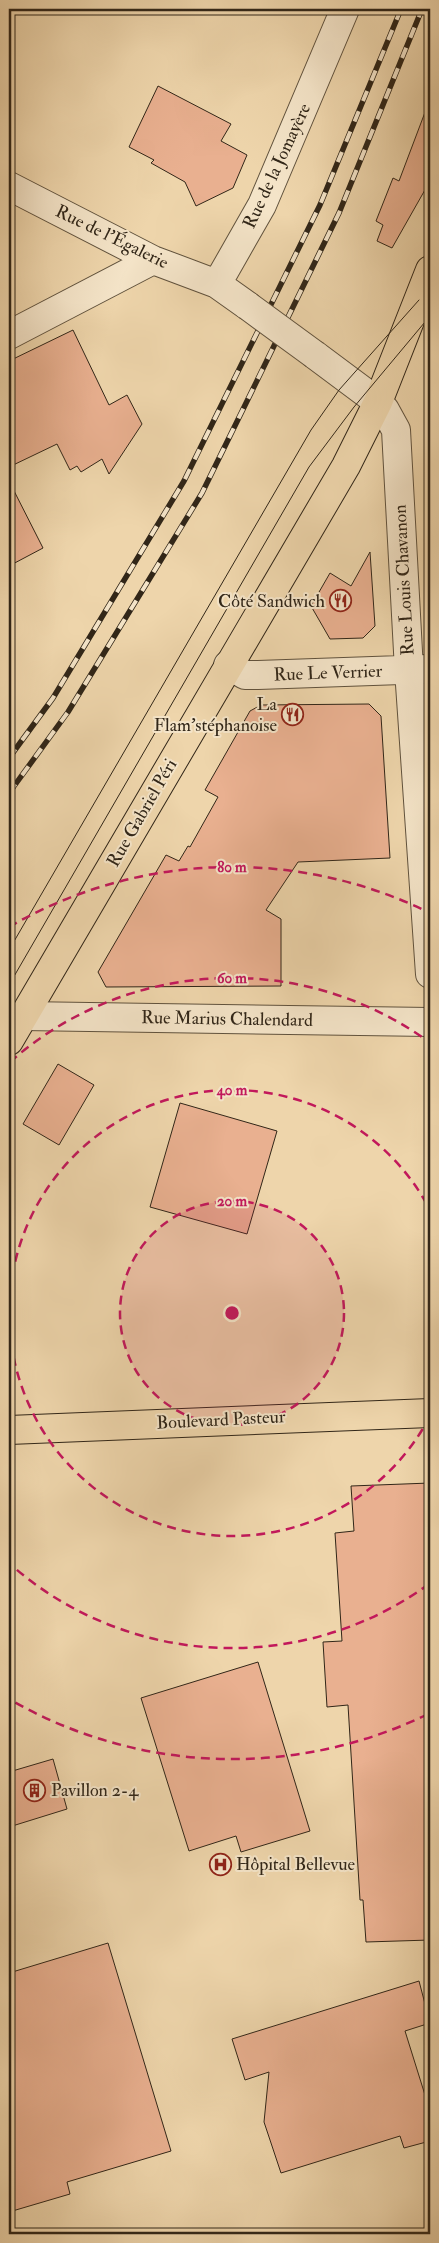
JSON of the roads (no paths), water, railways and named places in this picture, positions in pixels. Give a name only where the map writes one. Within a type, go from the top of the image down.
[{"type":"main road","name":"Rue Gabriel Péri","points":[[9,1041],[346,466],[378,402],[430,270]]},
{"type":"main road","name":"Boulevard Pasteur","points":[[9,1430],[430,1413]]},
{"type":"street","name":"Rue de la Jomayère","points":[[217,284],[262,205],[345,9]]},
{"type":"street","name":"Rue de l'Égalerie","points":[[9,186],[153,260],[217,284]]},
{"type":"street","points":[[9,335],[153,260]]},
{"type":"street","points":[[217,284],[378,402]]},
{"type":"street","name":"Rue Louis Chavanon","points":[[378,402],[386,410],[396,430],[420,670],[430,974]]},
{"type":"street","name":"Rue Le Verrier","points":[[228,665],[245,675],[420,670]]},
{"type":"street","name":"Rue Marius Chalendard","points":[[23,1016],[430,1022]]},
{"type":"tram line","points":[[9,950],[311,430],[339,390],[419,300]]},
{"type":"tram line","points":[[9,985],[309,467],[354,407],[430,316]]},
{"type":"railway","points":[[9,758],[53,698],[184,481],[320,205],[401,9]]},
{"type":"railway","points":[[9,793],[68,712],[202,493],[339,213],[422,9]]},
{"type":"place","name":"Côté Sandwich","points":[[341,601]]},
{"type":"place","name":"La Flam'stéphanoise","points":[[293,714]]},
{"type":"place","name":"Pavillon 2-4","points":[[35,1790]]},
{"type":"place","name":"Hôpital Bellevue","points":[[220,1864]]}]
